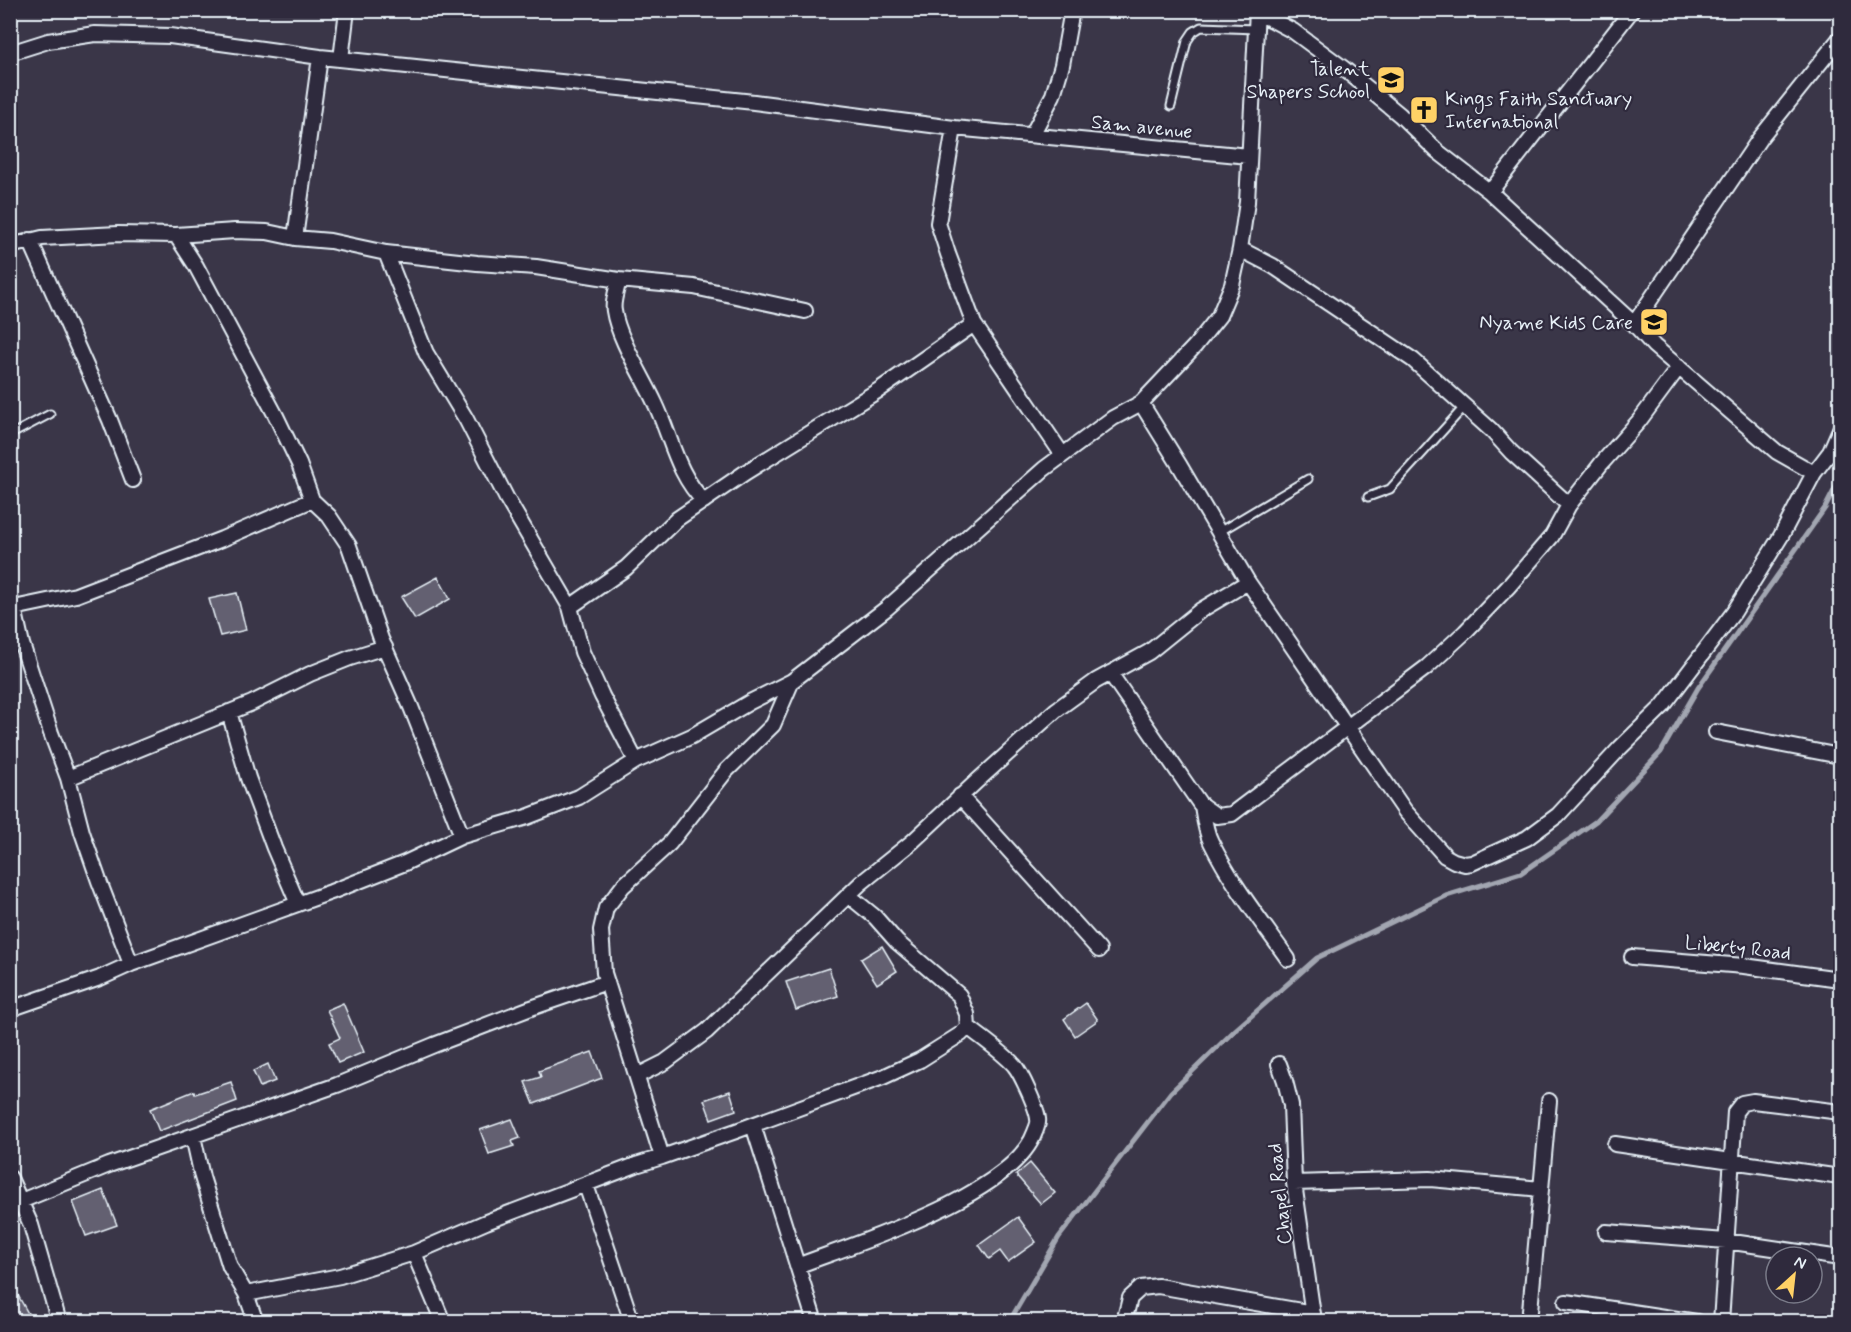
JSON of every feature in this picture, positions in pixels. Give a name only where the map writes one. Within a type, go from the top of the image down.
[{"type":"street","points":[[341,59],[347,10]]},
{"type":"street","points":[[1032,135],[1053,95],[1062,65],[1072,10]]},
{"type":"street","points":[[1490,192],[1632,10]]},
{"type":"street","points":[[10,1009],[298,904],[405,863],[462,836],[527,817],[579,796],[636,761],[692,736],[750,702],[792,681],[887,608],[982,522],[1062,454],[1113,418],[1141,403],[1195,346],[1219,316],[1232,285],[1247,202],[1257,11],[1293,31],[1400,115],[1437,151],[1490,192],[1634,324],[1654,346],[1777,452],[1814,473]]},
{"type":"street","name":"Sam avenue","points":[[10,53],[48,41],[95,34],[170,36],[320,57],[754,102],[954,128],[1249,156]]},
{"type":"street","points":[[1634,324],[1760,138],[1840,38]]},
{"type":"street","points":[[296,238],[320,57]]},
{"type":"street","points":[[954,128],[938,223],[948,254],[974,324],[1062,454]]},
{"type":"street","points":[[10,246],[30,240],[118,234],[267,232],[296,238],[330,241],[386,253],[536,267],[619,280],[694,287],[805,311]]},
{"type":"street","points":[[176,235],[196,266],[276,416],[299,464],[312,500],[329,516],[349,546],[385,647],[411,706],[462,836]]},
{"type":"street","points":[[30,240],[110,420],[133,480]]},
{"type":"street","points":[[1240,249],[1273,266],[1413,360],[1465,405],[1511,452],[1569,505]]},
{"type":"street","points":[[386,253],[426,353],[466,419],[507,499],[570,606],[582,652],[636,761]]},
{"type":"street","points":[[619,280],[613,309],[618,328],[657,407],[677,458],[693,490],[704,501]]},
{"type":"street","points":[[570,606],[626,568],[677,519],[802,436],[879,390],[974,324]]},
{"type":"street","points":[[1110,673],[1202,805],[1217,816],[1232,814],[1427,667],[1465,632],[1552,536],[1569,505],[1639,421],[1680,367]]},
{"type":"street","points":[[1141,403],[1248,582],[1405,811],[1445,856],[1465,864],[1527,838],[1558,815],[1620,748],[1663,706],[1734,612],[1781,536],[1814,473],[1830,452],[1840,429]]},
{"type":"street","points":[[131,963],[82,832],[68,778],[16,647],[12,604],[76,595],[222,539],[312,500]]},
{"type":"street","points":[[637,1076],[665,1062],[707,1031],[861,883],[912,842],[1056,710],[1096,681],[1149,652],[1201,610],[1248,582]]},
{"type":"street","points":[[68,778],[252,703],[350,657],[385,647]]},
{"type":"street","points":[[662,1157],[604,973],[601,930],[606,908],[623,886],[670,843],[726,771],[773,725],[792,681]]},
{"type":"street","points":[[229,712],[248,778],[273,848],[298,904]]},
{"type":"street","points":[[1716,732],[1840,756]]},
{"type":"street","points":[[960,796],[1099,950]]},
{"type":"street","points":[[1202,805],[1210,841],[1238,888],[1288,959]]},
{"type":"street","points":[[797,1266],[917,1221],[965,1197],[1007,1168],[1031,1143],[1039,1121],[1034,1104],[1015,1066],[968,1027],[967,1014],[959,995],[897,942],[875,917],[848,896]]},
{"type":"street","name":"Liberty Road","points":[[1632,957],[1744,966],[1840,979]]},
{"type":"street","points":[[21,1200],[109,1165],[337,1085],[434,1045],[607,982]]},
{"type":"street","points":[[246,1294],[340,1276],[414,1253],[486,1222],[636,1165],[753,1125],[901,1068],[920,1060],[961,1034],[968,1027]]},
{"type":"street","name":"Chapel Road","points":[[1279,1064],[1291,1105],[1293,1183],[1314,1317]]},
{"type":"street","points":[[1529,1322],[1549,1101]]},
{"type":"street","points":[[1721,1322],[1735,1112],[1742,1103],[1753,1101],[1840,1112]]},
{"type":"street","points":[[753,1125],[815,1322]]},
{"type":"street","points":[[193,1136],[202,1178],[230,1267],[246,1294],[256,1322]]},
{"type":"street","points":[[1615,1144],[1840,1177]]},
{"type":"street","points":[[10,1178],[31,1225],[59,1322]]},
{"type":"street","points":[[1293,1183],[1430,1179],[1541,1189]]},
{"type":"street","points":[[586,1185],[632,1322]]},
{"type":"street","points":[[1606,1232],[1726,1241],[1840,1258]]},
{"type":"street","points":[[414,1253],[443,1322]]},
{"type":"street","points":[[1124,1322],[1130,1298],[1141,1288],[1158,1286],[1314,1317]]},
{"type":"street","points":[[1566,1302],[1697,1322]]},
{"type":"lane","points":[[1172,106],[1187,41],[1193,32],[1201,27],[1256,29]]},
{"type":"lane","points":[[1368,497],[1390,489],[1465,405]]},
{"type":"lane","points":[[10,435],[50,414]]},
{"type":"lane","points":[[1219,532],[1308,479]]},
{"type":"building","points":[[438,577],[450,599],[415,619],[401,597]]},
{"type":"building","points":[[237,593],[246,630],[220,636],[209,599]]},
{"type":"building","points":[[882,946],[897,971],[877,984],[861,959]]},
{"type":"building","points":[[829,968],[838,996],[796,1010],[786,982]]},
{"type":"building","points":[[343,1003],[364,1052],[338,1063],[329,1043],[340,1038],[327,1010]]},
{"type":"building","points":[[1086,1003],[1098,1020],[1075,1036],[1064,1019]]},
{"type":"building","points":[[592,1052],[602,1078],[534,1104],[525,1082],[541,1077],[539,1071]]},
{"type":"building","points":[[268,1064],[275,1081],[260,1087],[253,1071]]},
{"type":"building","points":[[231,1082],[237,1101],[159,1131],[150,1109],[194,1091],[195,1094]]},
{"type":"building","points":[[730,1091],[736,1110],[711,1119],[704,1100]]},
{"type":"building","points":[[512,1119],[520,1138],[512,1141],[514,1146],[489,1154],[480,1130]]},
{"type":"building","points":[[1030,1163],[1055,1193],[1041,1204],[1016,1175]]},
{"type":"building","points":[[103,1190],[117,1225],[86,1236],[73,1202]]},
{"type":"building","points":[[1018,1217],[1036,1242],[1008,1262],[1000,1251],[989,1259],[979,1245]]},
{"type":"building","points":[[10,1281],[30,1317],[21,1322],[10,1322]]},
{"type":"waterway","points":[[1009,1322],[1059,1237],[1171,1092],[1233,1032],[1317,958],[1446,896],[1521,873],[1596,821],[1661,752],[1698,688],[1825,508],[1840,479]]},
{"type":"place","name":"Talent Shapers School","points":[[1391,80]]},
{"type":"place","name":"Kings Faith Sanctuary International","points":[[1424,110]]},
{"type":"place","name":"Nyame Kids Care","points":[[1654,322]]}]
